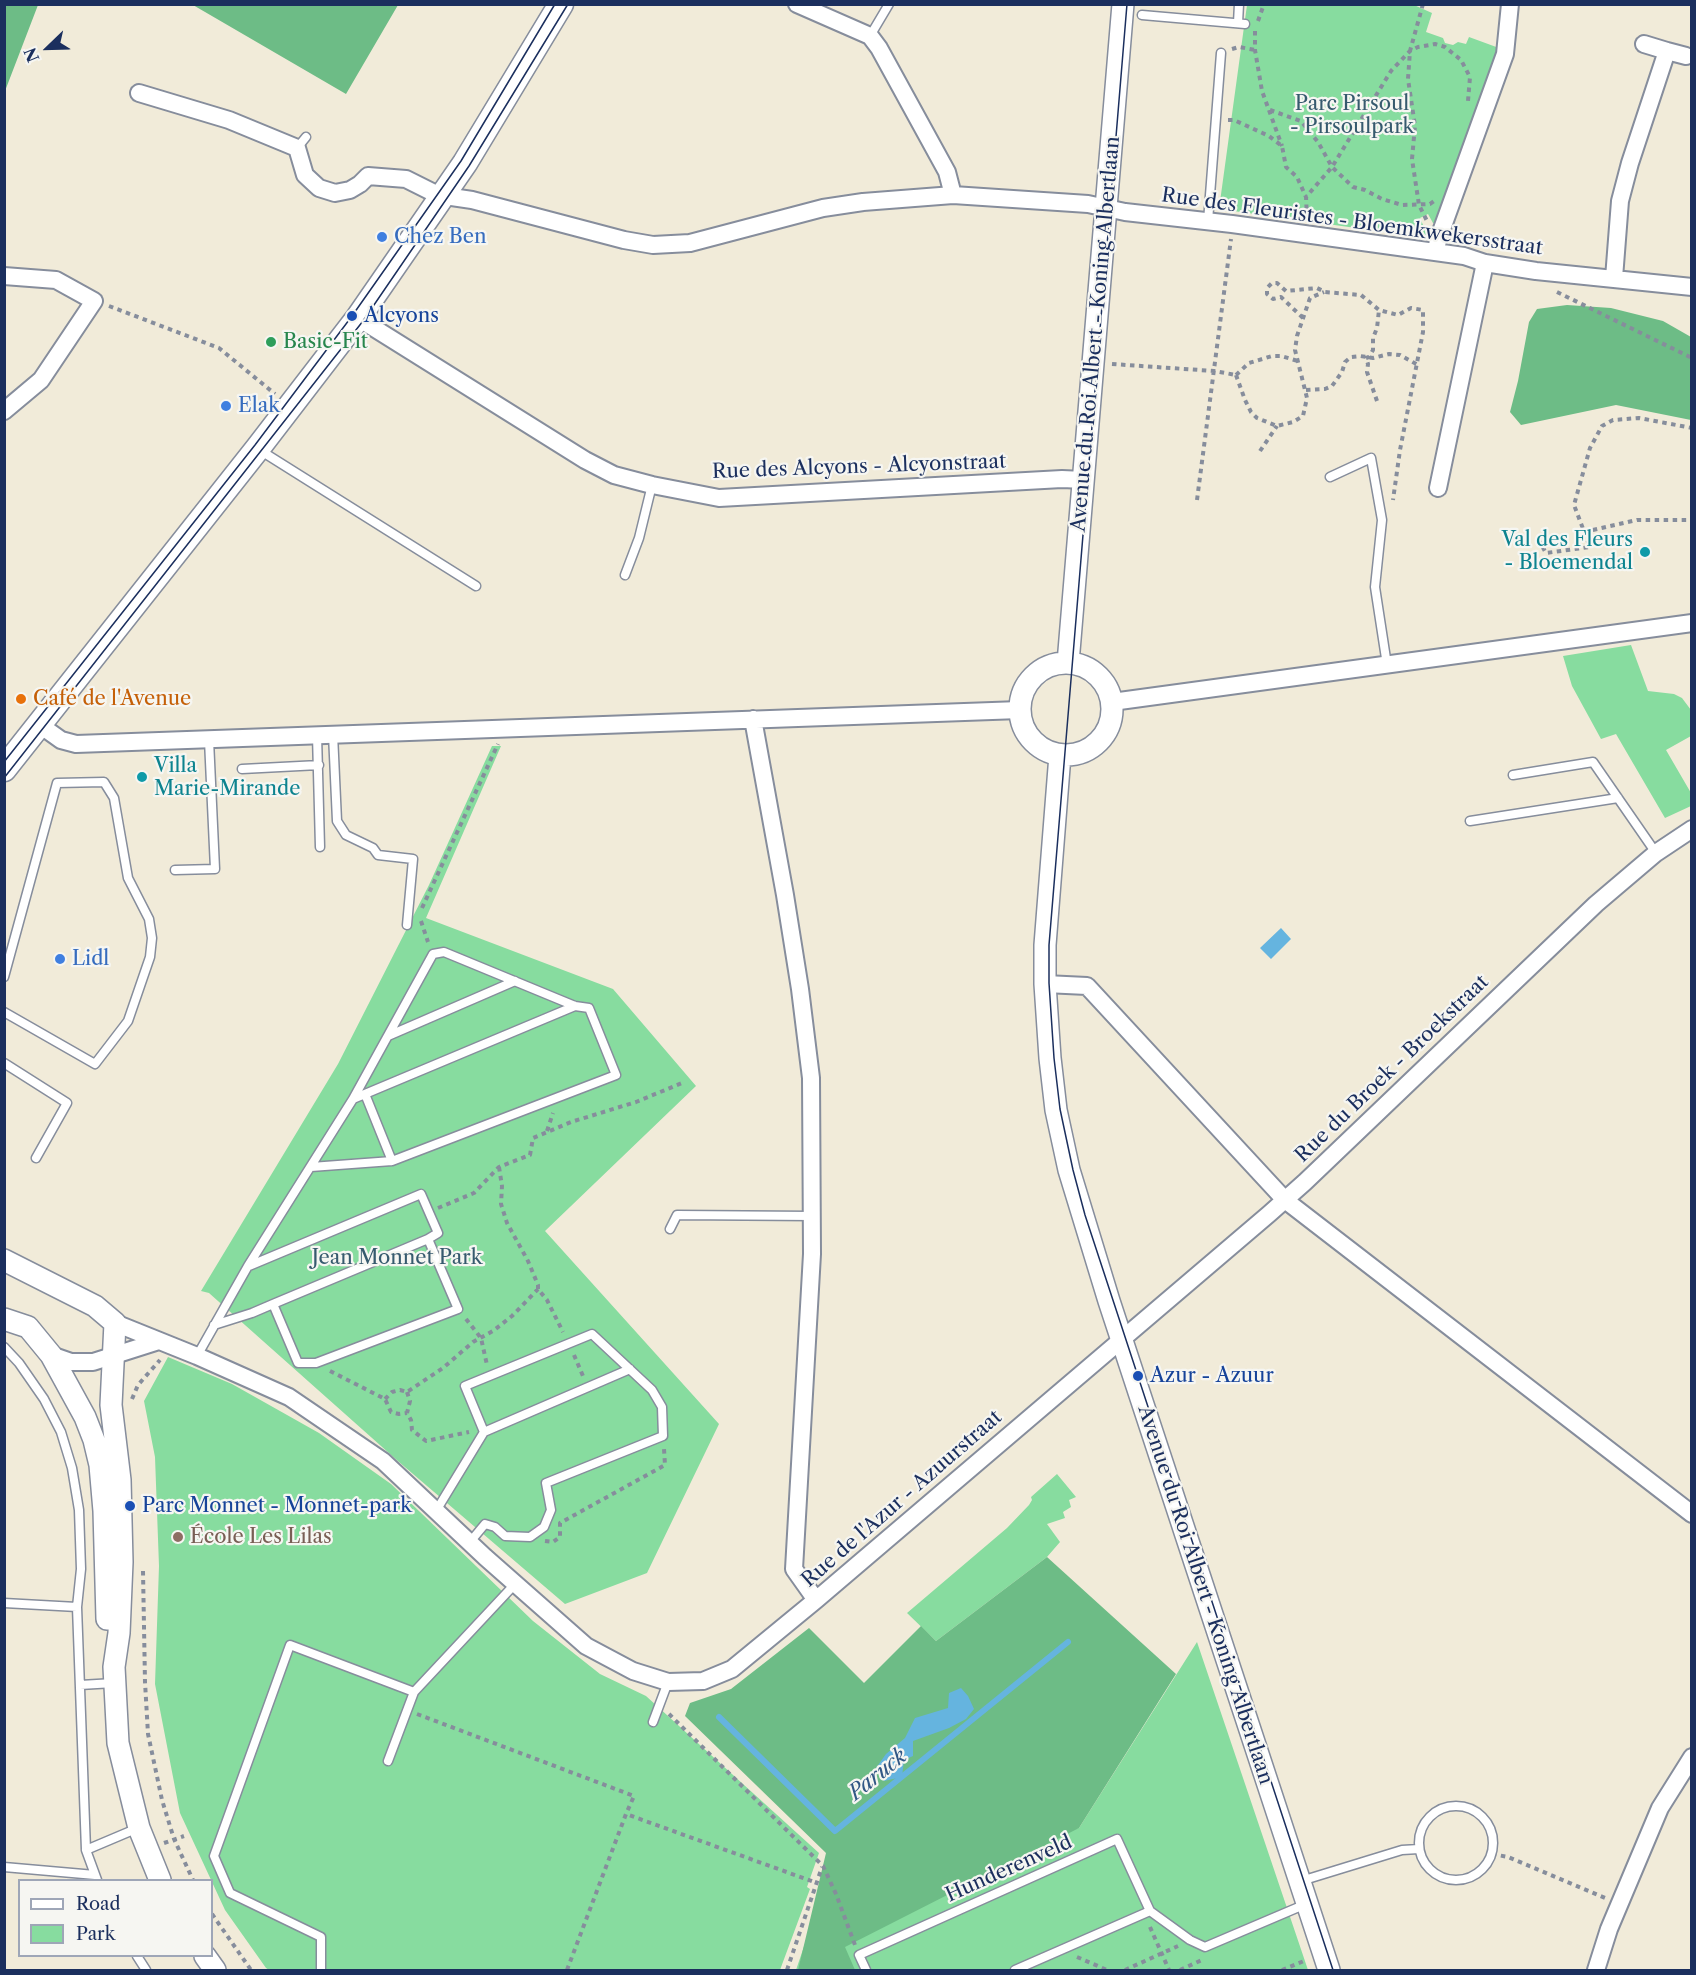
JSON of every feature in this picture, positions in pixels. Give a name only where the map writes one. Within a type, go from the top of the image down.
[{"type":"main road","points":[[4,769],[358,318],[443,196],[561,4]]},
{"type":"street","points":[[797,4],[870,36],[879,48],[947,172],[952,195]]},
{"type":"street","name":"Avenue du Roi Albert - Koning Albertlaan","points":[[1068,663],[1122,4]]},
{"type":"street","points":[[1436,252],[1438,240],[1505,54],[1510,4]]},
{"type":"street","points":[[1644,44],[1686,56]]},
{"type":"street","points":[[1614,278],[1620,201],[1667,51]]},
{"type":"street","name":"Rue des Fleuristes - Bloemkwekersstraat","points":[[139,93],[302,142],[305,175],[319,188],[335,193],[350,190],[368,176],[406,179],[443,196],[472,200],[653,246],[690,243],[823,208],[863,202],[952,195],[1082,204],[1464,256],[1485,263],[1536,271],[1692,287]]},
{"type":"street","points":[[1438,488],[1485,263]]},
{"type":"street","points":[[4,276],[56,280],[94,301],[41,380],[4,411]]},
{"type":"street","name":"Rue des Alcyons - Alcyonstraat","points":[[358,318],[585,460],[614,476],[652,485],[719,498],[1062,479],[1084,480]]},
{"type":"street","points":[[1112,702],[1692,622]]},
{"type":"street","points":[[1068,663],[1087,668],[1102,680],[1110,693],[1112,702],[1108,729],[1096,745],[1078,754],[1060,755],[1043,749],[1030,738],[1023,725],[1020,710],[1024,690],[1035,675],[1051,665],[1068,663]]},
{"type":"street","points":[[40,726],[61,740],[76,744],[1020,710]]},
{"type":"street","points":[[753,719],[785,895],[811,1078],[813,1215],[794,1569],[816,1600]]},
{"type":"street","name":"Avenue du Roi Albert - Koning Albertlaan","points":[[1060,755],[1045,945],[1051,1069],[1056,1110],[1069,1170],[1081,1216],[1329,1971]]},
{"type":"street","name":"Rue du Broek - Broekstraat","points":[[1122,1339],[1285,1200],[1596,904],[1656,853],[1692,829]]},
{"type":"street","points":[[1046,984],[1087,986],[1285,1200],[1692,1514]]},
{"type":"street","points":[[4,1260],[95,1306],[115,1323],[289,1397],[383,1461],[514,1584],[586,1647],[633,1671],[668,1682]]},
{"type":"street","points":[[4,1319],[28,1327],[51,1355],[85,1417],[94,1440],[100,1465],[104,1510],[108,1632],[114,1675],[118,1743],[155,1879]]},
{"type":"street","points":[[114,1675],[119,1633],[122,1562],[120,1480],[111,1405],[115,1323]]},
{"type":"street","name":"Rue de l'Azur - Azuurstraat","points":[[668,1682],[703,1681],[732,1669],[1122,1339]]},
{"type":"street","points":[[51,1355],[71,1362],[93,1362],[159,1341]]},
{"type":"street","points":[[1596,1971],[1619,1905],[1660,1808],[1692,1757]]},
{"type":"street","points":[[206,1957],[215,1971]]},
{"type":"lane","points":[[870,36],[889,4]]},
{"type":"lane","points":[[1142,15],[1242,24],[1239,4]]},
{"type":"lane","points":[[1208,221],[1221,53]]},
{"type":"lane","points":[[258,448],[476,586]]},
{"type":"lane","points":[[1330,477],[1371,458],[1382,520],[1375,587],[1386,664]]},
{"type":"lane","points":[[625,575],[639,538],[652,485]]},
{"type":"lane","points":[[320,847],[319,765],[325,734]]},
{"type":"lane","points":[[325,734],[337,821],[346,836],[373,848],[378,855],[413,859],[407,925]]},
{"type":"lane","points":[[175,870],[215,869],[209,740]]},
{"type":"lane","points":[[1513,775],[1593,762],[1656,853]]},
{"type":"lane","points":[[242,769],[319,765]]},
{"type":"lane","points":[[4,977],[57,783],[105,782],[114,798],[128,878],[149,918],[152,938],[150,957],[128,1022],[95,1064],[4,1012]]},
{"type":"lane","points":[[1470,821],[1618,798]]},
{"type":"lane","points":[[197,1356],[248,1266],[310,1167],[354,1099],[433,954],[444,952],[575,1006],[589,1008],[616,1075],[392,1161],[310,1167]]},
{"type":"lane","points":[[387,1037],[515,981]]},
{"type":"lane","points":[[354,1099],[575,1006]]},
{"type":"lane","points":[[4,1063],[67,1103],[36,1158]]},
{"type":"lane","points":[[364,1094],[392,1161]]},
{"type":"lane","points":[[214,1325],[273,1304],[438,1233],[421,1194],[248,1266]]},
{"type":"lane","points":[[670,1229],[677,1215],[813,1215]]},
{"type":"lane","points":[[273,1304],[298,1363],[315,1364],[458,1308],[428,1239]]},
{"type":"lane","points":[[470,1542],[485,1524],[495,1527],[505,1536],[533,1535],[544,1527],[551,1510],[546,1483],[663,1436],[662,1407],[652,1390],[592,1334],[465,1386],[484,1431]]},
{"type":"lane","points":[[4,1347],[20,1363],[44,1399],[60,1432],[72,1468],[80,1521],[81,1569],[77,1607],[86,1850],[96,1878],[4,1867]]},
{"type":"lane","points":[[436,1511],[484,1431],[630,1369]]},
{"type":"lane","points":[[388,1761],[414,1692],[514,1584]]},
{"type":"lane","points":[[4,1603],[77,1607]]},
{"type":"lane","points":[[321,1971],[321,1937],[230,1893],[214,1856],[290,1646],[414,1692]]},
{"type":"lane","points":[[80,1685],[114,1675]]},
{"type":"lane","points":[[653,1722],[668,1682]]},
{"type":"lane","points":[[1453,1805],[1465,1806],[1476,1811],[1491,1829],[1494,1841],[1492,1854],[1477,1874],[1466,1879],[1453,1880],[1441,1877],[1430,1870],[1419,1849],[1419,1836],[1423,1824],[1436,1811],[1453,1805]]},
{"type":"lane","points":[[86,1850],[139,1827]]},
{"type":"lane","name":"Hunderenveld","points":[[859,1955],[1117,1839],[1150,1911],[1190,1940],[1205,1947]]},
{"type":"lane","points":[[1299,1882],[1402,1850],[1419,1849]]},
{"type":"lane","points":[[1205,1947],[1307,1904]]},
{"type":"lane","points":[[1016,1971],[1150,1911]]},
{"type":"lane","points":[[859,1955],[866,1971]]},
{"type":"lane","points":[[138,1957],[146,1971]]},
{"type":"path","points":[[1264,4],[1256,27],[1255,50],[1262,91],[1282,146],[1286,167],[1296,177],[1306,197],[1307,213]]},
{"type":"path","points":[[1422,4],[1410,51],[1408,79],[1415,126],[1412,159],[1419,205],[1424,216]]},
{"type":"path","points":[[1306,197],[1332,167],[1391,71],[1410,51],[1435,44],[1445,47],[1461,60],[1470,77],[1468,107]]},
{"type":"path","points":[[1239,47],[1255,50]]},
{"type":"path","points":[[1270,111],[1301,121],[1318,142],[1332,167],[1353,188],[1365,190],[1402,206],[1430,204],[1434,201],[1438,190]]},
{"type":"path","points":[[1234,120],[1269,136],[1282,146]]},
{"type":"path","points":[[1197,500],[1232,224]]},
{"type":"path","points":[[1536,271],[1547,287],[1692,358]]},
{"type":"path","points":[[1286,291],[1277,283],[1272,283],[1267,294],[1274,299],[1281,297],[1286,291],[1317,288],[1325,292],[1361,295],[1379,310],[1398,315],[1411,308],[1423,310],[1423,332],[1418,365],[1400,450],[1391,515],[1382,520]]},
{"type":"path","points":[[1236,375],[1251,412],[1257,418],[1277,426],[1293,422],[1303,416],[1307,398],[1295,350],[1310,298],[1325,292]]},
{"type":"path","points":[[1281,297],[1303,318]]},
{"type":"path","points":[[94,301],[219,348],[290,406]]},
{"type":"path","points":[[1377,401],[1367,372],[1368,364],[1365,358],[1369,357],[1373,350],[1379,310]]},
{"type":"path","points":[[1306,390],[1325,389],[1332,386],[1342,372],[1345,362],[1351,357],[1401,354],[1418,365]]},
{"type":"path","points":[[1236,375],[1249,363],[1272,356],[1289,357],[1298,361]]},
{"type":"path","points":[[1112,364],[1214,371],[1236,375]]},
{"type":"path","points":[[1538,539],[1546,553],[1590,547],[1574,505],[1590,448],[1602,426],[1613,420],[1639,418],[1692,428]]},
{"type":"path","points":[[1260,451],[1277,426]]},
{"type":"path","points":[[1584,532],[1637,520],[1690,520]]},
{"type":"path","points":[[433,954],[419,915],[496,750],[504,728]]},
{"type":"path","points":[[430,1212],[474,1193],[499,1167],[530,1155],[534,1138],[571,1122],[636,1102],[682,1083]]},
{"type":"path","points":[[385,1399],[392,1392],[400,1390],[407,1392],[443,1368],[512,1316],[538,1289],[528,1261],[507,1223],[501,1204],[502,1186],[499,1167]]},
{"type":"path","points":[[458,1308],[481,1338],[485,1360],[492,1375]]},
{"type":"path","points":[[131,1403],[138,1385],[163,1357],[159,1341]]},
{"type":"path","points":[[315,1364],[385,1399],[391,1412],[407,1413]]},
{"type":"path","points":[[407,1392],[410,1401],[407,1413],[411,1420],[412,1430],[426,1441],[438,1437],[484,1431]]},
{"type":"path","points":[[533,1535],[544,1541],[553,1542],[560,1537],[560,1523],[665,1465],[663,1436]]},
{"type":"path","points":[[144,1562],[148,1734],[153,1765],[165,1810],[174,1839],[192,1879]]},
{"type":"path","points":[[660,1705],[822,1866],[836,1894],[859,1955]]},
{"type":"path","points":[[407,1711],[634,1796],[567,1971]]},
{"type":"path","points":[[626,1814],[817,1883]]},
{"type":"path","points":[[1492,1854],[1508,1857],[1619,1905]]},
{"type":"path","points":[[787,1971],[822,1866]]},
{"type":"path","points":[[1150,1911],[1150,1926],[1169,1971]]},
{"type":"path","points":[[213,1915],[251,1971]]},
{"type":"path","points":[[1125,1971],[1190,1940]]},
{"type":"path","points":[[1180,1971],[1202,1961],[1205,1947]]},
{"type":"path","points":[[1063,1950],[1107,1971]]},
{"type":"path","points":[[1282,1971],[1304,1961]]},
{"type":"green space","points":[[4,5],[38,5],[5,91]]},
{"type":"green space","points":[[193,5],[398,5],[346,94]]},
{"type":"green space","name":"Parc Pirsoul - Pirsoulpark","points":[[1247,5],[1414,5],[1432,13],[1426,32],[1443,38],[1445,43],[1466,44],[1469,37],[1499,48],[1435,223],[1428,214],[1420,218],[1427,234],[1421,237],[1219,209]]},
{"type":"green space","points":[[1567,305],[1611,308],[1663,321],[1691,337],[1691,420],[1616,405],[1521,425],[1510,412],[1529,322],[1537,309]]},
{"type":"green space","points":[[1631,645],[1648,691],[1674,694],[1682,698],[1691,710],[1691,736],[1666,750],[1691,793],[1691,806],[1665,818],[1616,734],[1601,739],[1572,686],[1563,656]]},
{"type":"green space","name":"Jean Monnet Park","points":[[492,746],[501,746],[426,918],[613,989],[696,1086],[545,1231],[719,1424],[647,1573],[565,1604],[399,1462],[209,1293],[201,1291],[338,1064],[429,885]]},
{"type":"green space","points":[[168,1357],[232,1384],[319,1433],[391,1484],[533,1621],[600,1674],[646,1696],[819,1853],[807,1887],[810,1889],[780,1970],[269,1970],[266,1968],[225,1910],[213,1884],[213,1879],[211,1879],[180,1813],[155,1684],[159,1566],[155,1457],[144,1401]]},
{"type":"green space","points":[[1057,1474],[1076,1497],[1069,1500],[1071,1507],[1063,1512],[1065,1518],[1047,1524],[1060,1542],[1047,1557],[936,1641],[907,1613],[1007,1528],[1029,1505],[1031,1497]]},
{"type":"green space","points":[[1047,1557],[1176,1674],[1079,1828],[845,1947],[855,1970],[798,1970],[826,1853],[685,1716],[690,1703],[731,1689],[809,1628],[864,1683],[921,1626],[936,1641]]},
{"type":"green space","points":[[1197,1642],[1308,1970],[796,1970],[834,1858],[1079,1828]]},
{"type":"water","points":[[1281,928],[1291,939],[1271,959],[1260,948]]},
{"type":"water","points":[[961,1688],[974,1709],[966,1719],[913,1741],[913,1756],[904,1760],[902,1777],[884,1781],[876,1768],[886,1754],[905,1738],[915,1718],[948,1708],[949,1693]]},
{"type":"waterway","name":"Paruck","points":[[719,1717],[835,1831],[1068,1642]]},
{"type":"tram line","points":[[4,762],[255,445],[352,316],[461,161],[555,4]]},
{"type":"tram line","points":[[4,778],[363,321],[469,166],[568,4]]},
{"type":"tram line","points":[[1127,4],[1049,945],[1054,1058],[1060,1109],[1085,1215],[1333,1970]]},
{"type":"place","name":"Chez Ben","points":[[382,237]]},
{"type":"place","name":"Alcyons","points":[[352,316]]},
{"type":"place","name":"Basic-Fit","points":[[271,342]]},
{"type":"place","name":"Elak","points":[[226,406]]},
{"type":"place","name":"Val des Fleurs - Bloemendal","points":[[1645,552]]},
{"type":"place","name":"Café de l'Avenue","points":[[21,699]]},
{"type":"place","name":"Villa Marie-Mirande","points":[[142,777]]},
{"type":"place","name":"Lidl","points":[[60,959]]},
{"type":"place","name":"Azur - Azuur","points":[[1138,1376]]},
{"type":"place","name":"Parc Monnet - Monnet-park","points":[[130,1506]]},
{"type":"place","name":"École Les Lilas","points":[[178,1537]]}]
